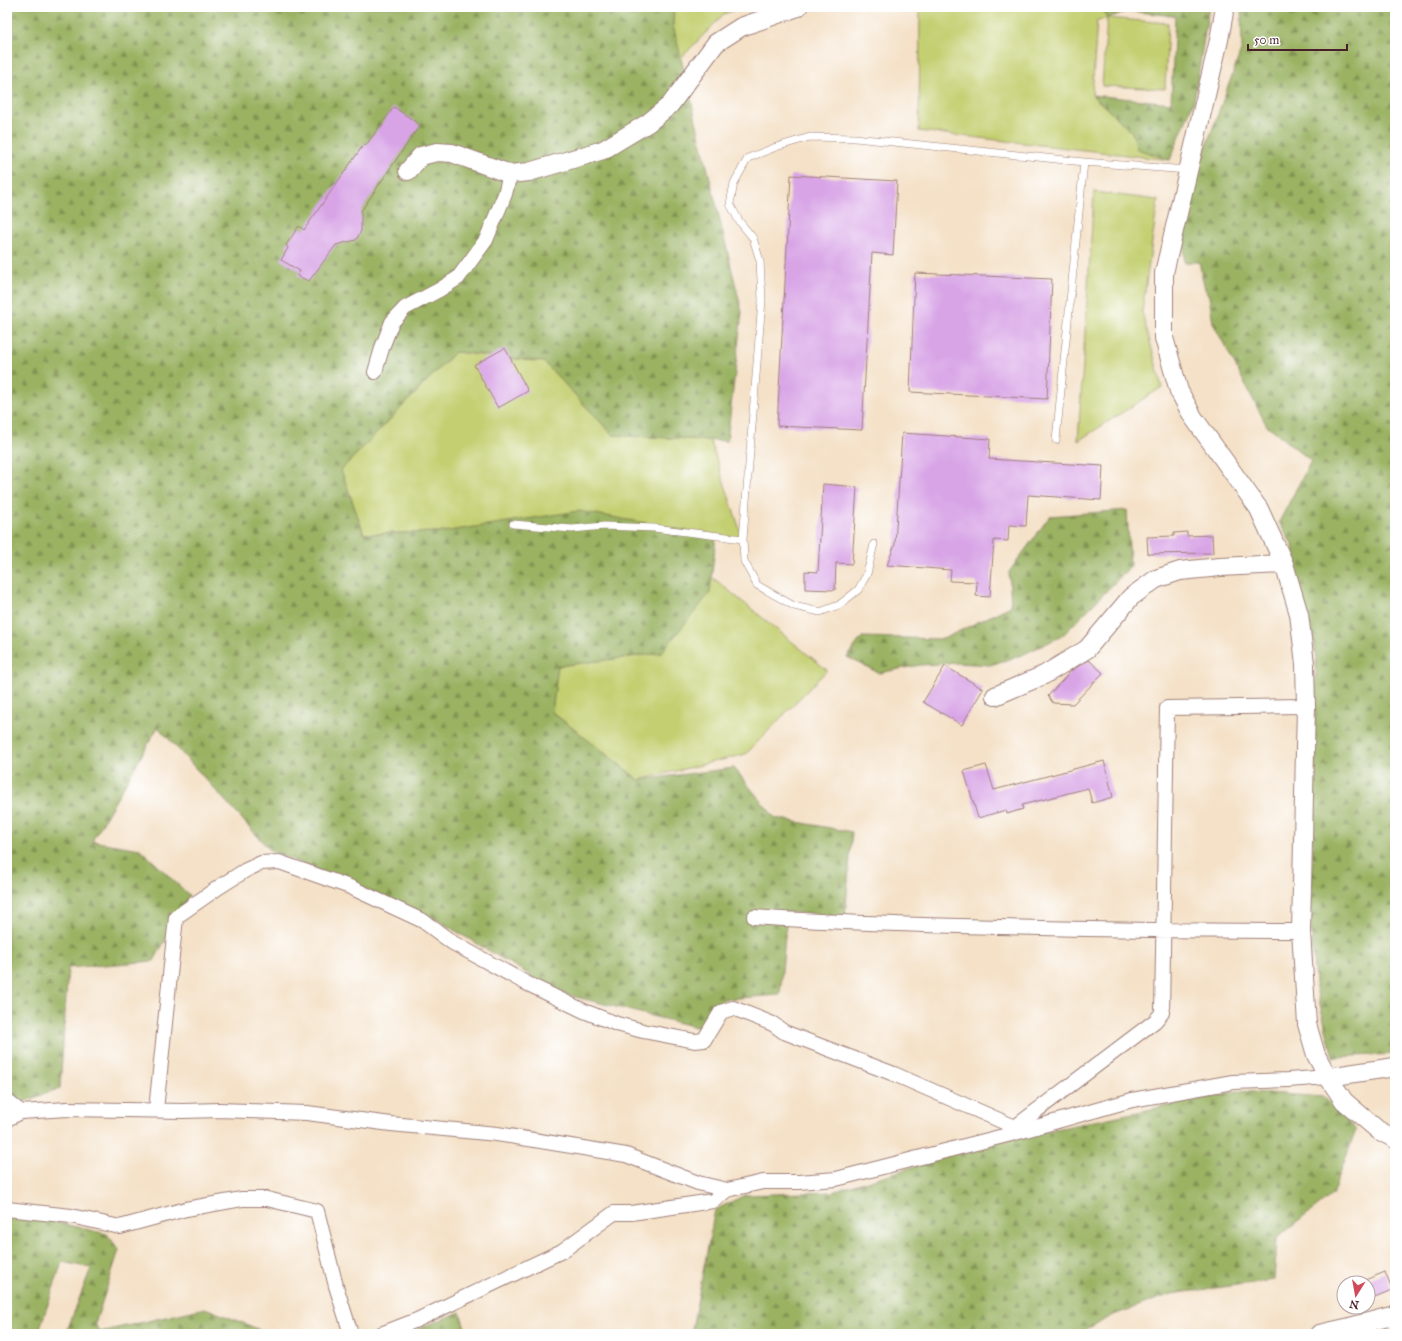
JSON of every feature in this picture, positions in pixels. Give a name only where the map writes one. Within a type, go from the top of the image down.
[{"type":"street","points":[[408,171],[421,156],[437,152],[452,153],[510,174],[529,172],[603,150],[648,124],[670,105],[716,43],[741,27],[798,7]]},
{"type":"street","points":[[1225,7],[1219,40],[1164,274],[1164,338],[1179,391],[1197,423],[1258,509],[1284,564],[1299,614],[1305,664],[1306,706],[1301,931],[1307,1024],[1316,1055],[1344,1101],[1378,1130],[1395,1139]]},
{"type":"street","points":[[375,372],[392,322],[405,308],[458,278],[486,240],[505,194],[510,174]]},
{"type":"street","points":[[996,696],[1044,676],[1087,650],[1131,597],[1156,579],[1180,571],[1220,567],[1284,564]]},
{"type":"street","points":[[1015,1130],[1155,1021],[1162,1013],[1166,708],[1306,706]]},
{"type":"street","points":[[156,1110],[176,917],[246,870],[260,863],[279,862],[350,887],[423,921],[453,943],[524,982],[584,1011],[617,1024],[643,1032],[704,1040],[721,1012],[733,1008],[774,1024],[784,1032],[894,1074],[1015,1130]]},
{"type":"street","points":[[754,917],[852,924],[1164,931],[1301,931]]},
{"type":"street","points":[[381,1334],[417,1320],[562,1251],[614,1213],[631,1213],[713,1201],[727,1190],[763,1182],[799,1182],[836,1179],[1015,1130],[1147,1097],[1232,1082],[1288,1080],[1395,1067]]},
{"type":"street","points":[[7,1101],[21,1112]]},
{"type":"street","points":[[7,1119],[21,1112],[67,1109],[220,1110],[307,1113],[391,1124],[497,1134],[626,1155],[698,1183],[727,1190]]},
{"type":"street","points":[[7,1209],[71,1216],[120,1227],[186,1209],[242,1199],[267,1199],[317,1211],[336,1286],[351,1334]]},
{"type":"street","points":[[1319,1334],[1395,1315]]},
{"type":"lane","points":[[874,544],[867,574],[858,590],[838,605],[820,612],[794,606],[757,585],[744,561],[743,539],[762,300],[760,261],[753,238],[739,221],[730,204],[734,183],[748,158],[776,147],[810,137],[855,138],[1084,162],[1188,170]]},
{"type":"lane","points":[[1056,440],[1084,162]]},
{"type":"lane","points":[[513,524],[572,529],[604,526],[654,528],[743,539]]},
{"type":"green space","points":[[7,7],[674,7],[673,25],[742,312],[727,441],[613,435],[544,362],[455,352],[341,470],[364,534],[442,532],[579,511],[716,536],[710,593],[661,653],[558,666],[552,712],[639,780],[734,768],[775,818],[852,832],[845,918],[787,912],[780,995],[724,999],[718,1004],[700,1028],[560,993],[427,914],[271,851],[158,727],[92,841],[140,849],[189,895],[154,961],[68,968],[60,1088],[7,1108]]},
{"type":"green space","points":[[669,7],[743,7],[724,14],[681,58],[668,10]]},
{"type":"green space","points":[[920,7],[1102,7],[1107,18],[1168,23],[1165,89],[1102,86],[1107,19],[1097,20],[1092,95],[1170,160],[919,131]]},
{"type":"green space","points":[[1102,7],[1209,7],[1194,101],[1170,160],[1137,149],[1132,132],[1092,95],[1171,103],[1175,16],[1129,11],[1107,18]]},
{"type":"green space","points":[[1241,7],[1395,7],[1395,1054],[1333,1057],[1315,984],[1311,925],[1316,659],[1313,634],[1301,594],[1293,546],[1279,522],[1311,461],[1267,426],[1213,323],[1209,296],[1205,289],[1199,262],[1184,262],[1184,238],[1203,155],[1242,48]]},
{"type":"green space","points":[[1094,192],[1158,200],[1142,312],[1162,387],[1078,441]]},
{"type":"green space","points":[[455,352],[544,362],[613,435],[710,440],[743,539],[442,532],[364,534],[341,470]]},
{"type":"green space","points":[[1127,510],[1130,567],[1062,636],[1022,655],[990,665],[958,663],[920,665],[879,673],[847,657],[862,637],[943,639],[1011,606],[1009,572],[1050,516]]},
{"type":"green space","points":[[712,577],[827,670],[746,754],[639,780],[552,712],[557,666],[660,653]]},
{"type":"green space","points":[[1238,1091],[1324,1097],[1356,1130],[1332,1195],[1277,1238],[1274,1280],[1171,1294],[1111,1316],[1077,1334],[691,1334],[715,1210],[745,1195],[832,1192],[989,1143]]},
{"type":"green space","points":[[7,1216],[38,1218],[107,1234],[119,1250],[95,1324],[100,1332],[205,1308],[258,1329],[266,1334],[69,1334],[68,1328],[91,1268],[62,1262],[38,1334],[7,1334]]},
{"type":"green space","points":[[460,1312],[467,1334],[406,1334]]},
{"type":"building","points":[[394,107],[420,125],[361,211],[361,231],[356,240],[336,245],[309,281],[297,276],[300,271],[281,260],[288,248],[286,245],[299,226],[304,230],[364,144],[366,145]]},
{"type":"building","points":[[791,175],[897,181],[893,255],[872,253],[862,430],[777,426]]},
{"type":"building","points":[[915,273],[1052,279],[1047,399],[910,392]]},
{"type":"building","points":[[505,348],[528,391],[498,408],[474,365]]},
{"type":"building","points":[[902,433],[990,439],[989,459],[1103,466],[1101,500],[1028,495],[1026,526],[1009,525],[1008,541],[994,540],[990,597],[976,596],[977,582],[950,581],[951,570],[887,565],[895,544]]},
{"type":"building","points":[[823,484],[857,487],[852,564],[836,563],[835,590],[805,589],[805,571],[818,572]]},
{"type":"building","points":[[1187,532],[1187,536],[1212,535],[1213,553],[1148,554],[1147,537],[1174,536],[1174,533]]},
{"type":"building","points":[[1089,660],[1103,673],[1073,704],[1053,703],[1048,696],[1072,670]]},
{"type":"building","points":[[945,666],[983,689],[962,725],[923,702]]},
{"type":"building","points":[[1104,761],[1113,797],[1092,803],[1088,788],[1022,805],[1023,809],[1007,814],[1006,810],[978,818],[964,771],[986,765],[994,790]]},
{"type":"building","points":[[1385,1272],[1392,1290],[1376,1296],[1376,1276]]}]
